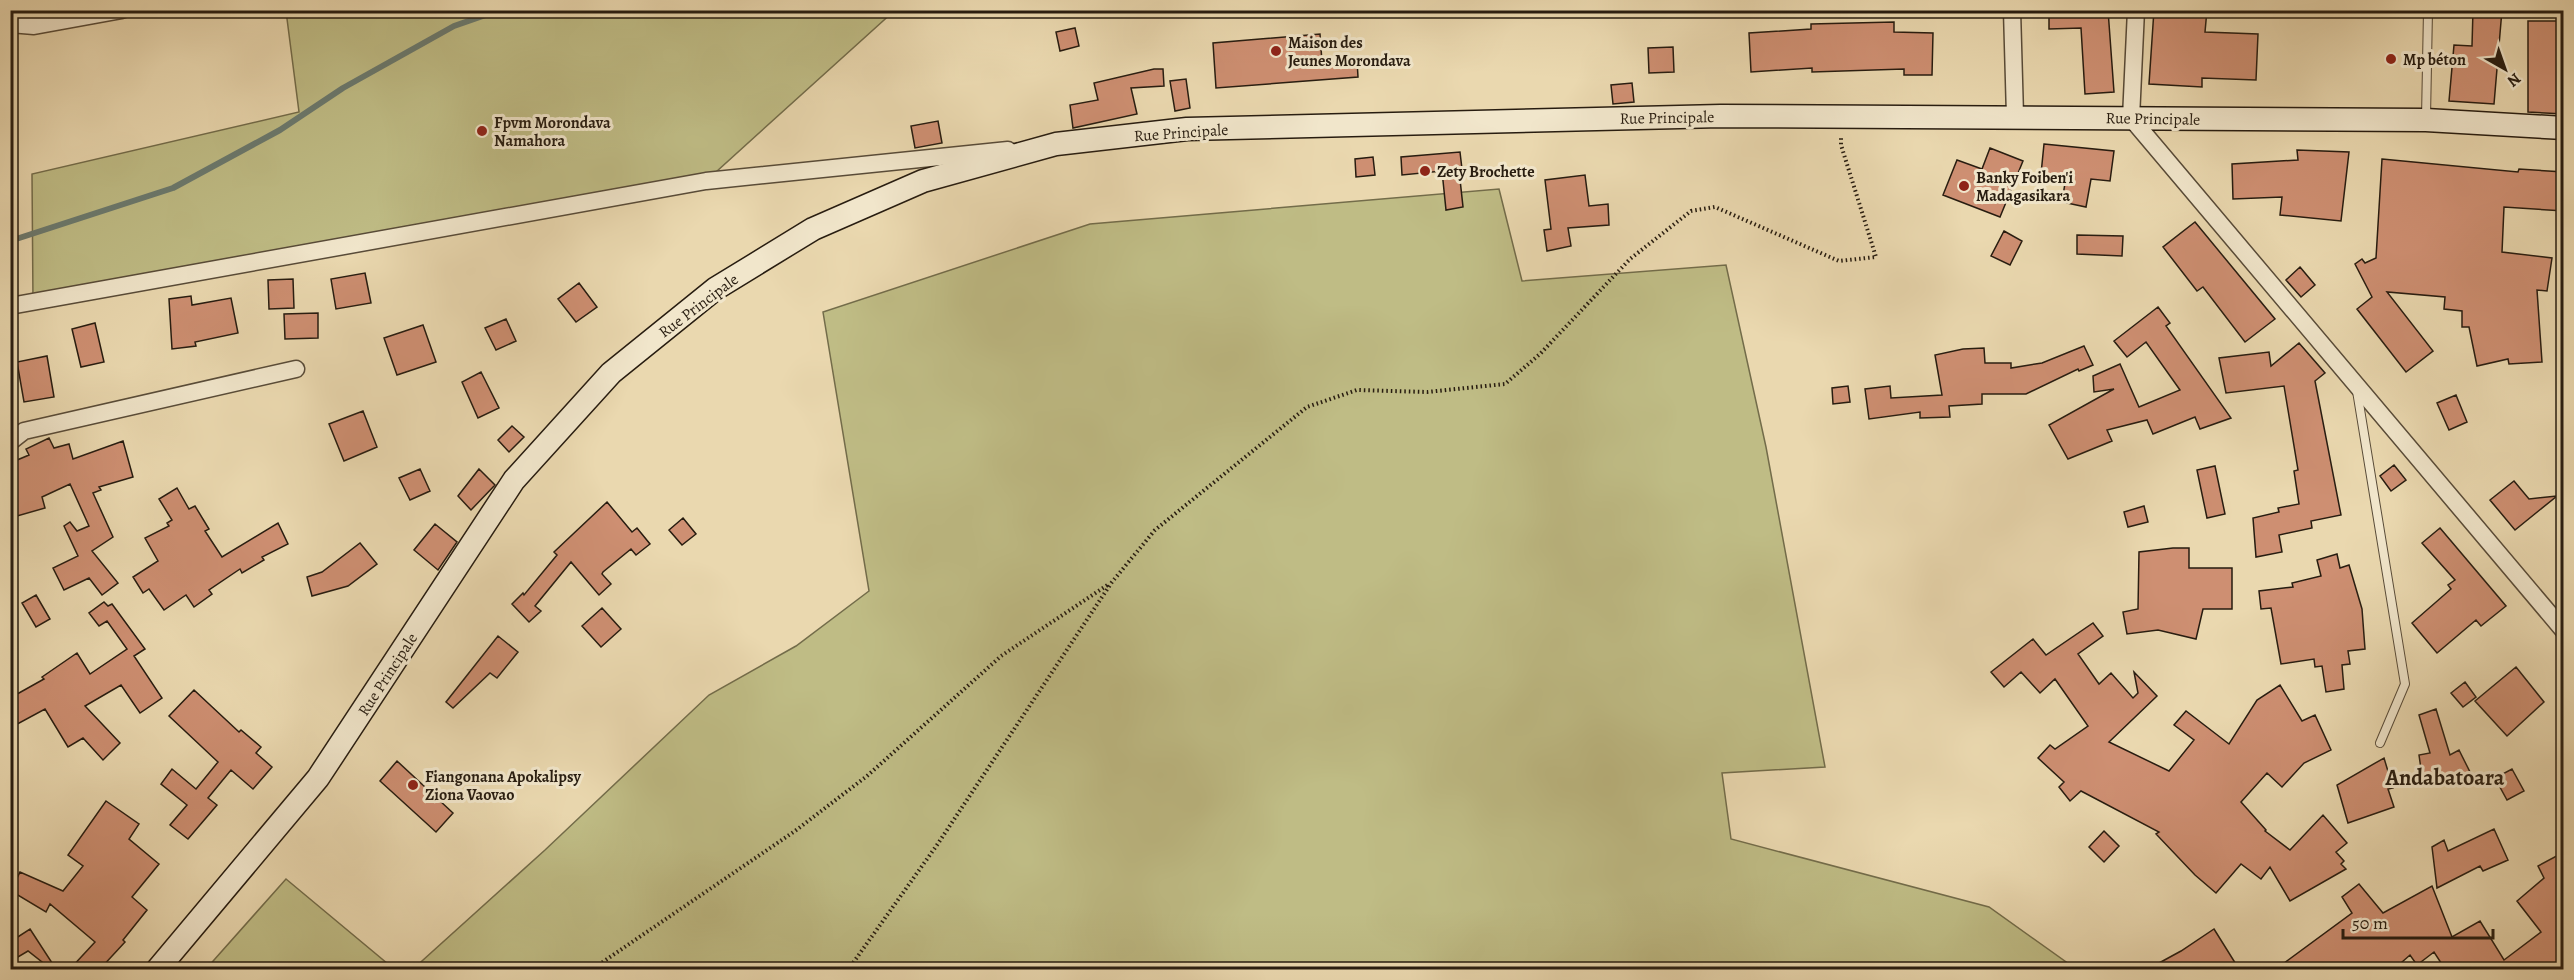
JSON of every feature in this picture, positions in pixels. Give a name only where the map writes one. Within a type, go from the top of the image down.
[{"type":"main road","name":"Rue Principale","points":[[158,969],[318,778],[514,480],[611,373],[715,289],[813,229],[923,181],[1056,144],[1186,129],[1721,116],[2426,120],[2564,128]]},
{"type":"street","points":[[10,24],[34,26],[122,10]]},
{"type":"street","points":[[2012,10],[2015,116]]},
{"type":"street","points":[[2136,10],[2131,118],[2564,631]]},
{"type":"street","points":[[10,306],[706,182],[1056,144]]},
{"type":"street","points":[[10,442],[24,430],[296,369]]},
{"type":"lane","points":[[2426,120],[2428,10]]},
{"type":"lane","points":[[2356,385],[2405,684],[2380,743]]},
{"type":"path","points":[[848,969],[937,845],[1112,582],[1155,530],[1307,407],[1356,390],[1427,392],[1506,384],[1540,354],[1630,259],[1691,211],[1715,207],[1839,261],[1876,257],[1841,146],[1840,116]]},
{"type":"path","points":[[591,969],[795,831],[867,776],[1001,656],[1112,582]]},
{"type":"shaded area","points":[[286,11],[894,11],[706,181],[33,302],[32,174],[299,112]]},
{"type":"shaded area","points":[[1499,189],[1522,281],[1726,265],[1766,447],[1825,767],[1722,773],[1731,839],[1989,907],[2076,969],[412,970],[545,850],[709,695],[796,646],[869,591],[823,312],[1090,224]]},
{"type":"shaded area","points":[[286,879],[394,969],[206,969]]},
{"type":"building","points":[[2049,10],[2108,10],[2114,92],[2085,94],[2081,28],[2049,29]]},
{"type":"building","points":[[2154,10],[2207,10],[2205,32],[2258,34],[2256,80],[2202,78],[2202,87],[2149,84]]},
{"type":"building","points":[[2473,10],[2502,10],[2494,104],[2449,101],[2454,45],[2472,46]]},
{"type":"building","points":[[2528,21],[2559,21],[2557,73],[2564,73],[2564,114],[2528,112]]},
{"type":"building","points":[[1894,22],[1894,32],[1933,33],[1932,75],[1904,75],[1904,69],[1812,72],[1812,68],[1751,72],[1749,33],[1811,29],[1811,24]]},
{"type":"building","points":[[1075,28],[1079,46],[1060,51],[1056,32]]},
{"type":"building","points":[[1320,34],[1322,62],[1357,60],[1358,77],[1216,88],[1213,43]]},
{"type":"building","points":[[1673,47],[1674,72],[1649,73],[1648,48]]},
{"type":"building","points":[[1163,69],[1164,86],[1131,88],[1137,114],[1073,128],[1070,105],[1098,100],[1094,83]]},
{"type":"building","points":[[1186,79],[1190,108],[1175,111],[1170,81]]},
{"type":"building","points":[[1632,83],[1634,102],[1613,104],[1611,85]]},
{"type":"building","points":[[938,121],[942,143],[915,148],[911,126]]},
{"type":"building","points":[[2044,144],[2114,151],[2110,181],[2091,179],[2086,207],[2062,202],[2066,177],[2041,174]]},
{"type":"building","points":[[1990,148],[2023,161],[2000,217],[1943,195],[1957,160],[1982,169]]},
{"type":"building","points":[[2297,150],[2349,152],[2341,221],[2280,215],[2282,197],[2233,199],[2232,164],[2298,160]]},
{"type":"building","points":[[1460,152],[1462,169],[1459,170],[1463,207],[1446,210],[1442,171],[1402,175],[1401,157]]},
{"type":"building","points":[[1373,157],[1375,175],[1356,177],[1355,159]]},
{"type":"building","points":[[2382,159],[2518,172],[2519,169],[2564,172],[2564,211],[2504,207],[2502,252],[2552,258],[2547,291],[2537,290],[2542,362],[2509,364],[2508,359],[2477,366],[2469,327],[2462,327],[2462,311],[2444,309],[2445,297],[2387,292],[2433,351],[2406,372],[2357,309],[2372,297],[2355,264],[2362,259],[2365,263],[2376,258]]},
{"type":"building","points":[[1585,175],[1589,206],[1608,204],[1609,225],[1568,228],[1571,246],[1547,251],[1544,230],[1551,229],[1545,180]]},
{"type":"building","points":[[2195,222],[2275,319],[2245,342],[2203,287],[2197,291],[2163,247]]},
{"type":"building","points":[[2004,231],[2022,241],[2010,265],[1991,256]]},
{"type":"building","points":[[2077,235],[2123,236],[2122,256],[2077,254]]},
{"type":"building","points":[[2300,267],[2315,285],[2301,297],[2286,280]]},
{"type":"building","points":[[365,273],[371,303],[336,309],[331,279]]},
{"type":"building","points":[[293,279],[294,308],[269,309],[268,280]]},
{"type":"building","points":[[579,283],[597,307],[576,322],[558,299]]},
{"type":"building","points":[[191,296],[192,305],[231,298],[238,333],[195,342],[196,346],[172,349],[169,299]]},
{"type":"building","points":[[2158,307],[2170,323],[2166,326],[2231,418],[2200,429],[2195,417],[2153,434],[2147,420],[2107,430],[2112,441],[2068,459],[2049,425],[2114,389],[2094,392],[2093,376],[2120,364],[2139,407],[2180,390],[2146,342],[2127,357],[2114,341]]},
{"type":"building","points":[[318,313],[318,338],[285,339],[284,314]]},
{"type":"building","points":[[506,319],[516,341],[496,350],[485,328]]},
{"type":"building","points":[[95,323],[104,362],[81,367],[72,329]]},
{"type":"building","points":[[423,325],[436,362],[397,375],[384,338]]},
{"type":"building","points":[[2299,343],[2325,373],[2315,381],[2341,515],[2311,521],[2312,528],[2279,535],[2282,552],[2256,557],[2253,518],[2279,512],[2278,508],[2299,504],[2294,471],[2298,470],[2284,386],[2226,393],[2219,358],[2269,352],[2271,366]]},
{"type":"building","points":[[2084,346],[2093,365],[2079,371],[2078,369],[2026,394],[1982,394],[1982,404],[1949,406],[1950,417],[1920,418],[1920,412],[1869,419],[1865,389],[1890,386],[1891,398],[1942,395],[1935,355],[1963,349],[1984,348],[1985,363],[2011,363],[2011,368],[2042,363]]},
{"type":"building","points":[[47,356],[54,397],[24,402],[17,362]]},
{"type":"building","points":[[481,372],[499,408],[478,418],[462,382]]},
{"type":"building","points":[[1848,386],[1850,402],[1833,404],[1832,388]]},
{"type":"building","points":[[2456,395],[2467,422],[2449,430],[2437,403]]},
{"type":"building","points":[[363,411],[377,447],[344,461],[329,424]]},
{"type":"building","points":[[512,426],[524,437],[509,452],[498,440]]},
{"type":"building","points":[[49,438],[54,448],[69,444],[73,459],[123,441],[133,477],[99,487],[101,490],[93,493],[113,537],[92,551],[118,583],[102,595],[89,578],[64,590],[53,568],[78,556],[64,526],[70,522],[77,531],[89,526],[70,484],[42,497],[45,508],[10,518],[10,479],[16,477],[10,463],[29,455],[26,449]]},
{"type":"building","points":[[2394,465],[2406,480],[2391,491],[2380,476]]},
{"type":"building","points":[[2215,466],[2225,514],[2207,518],[2197,470]]},
{"type":"building","points":[[420,469],[430,491],[410,500],[399,478]]},
{"type":"building","points":[[479,469],[495,485],[471,510],[458,496]]},
{"type":"building","points":[[2514,481],[2529,499],[2557,496],[2515,530],[2490,500]]},
{"type":"building","points":[[177,488],[189,509],[195,506],[209,529],[205,531],[222,557],[278,523],[288,544],[262,557],[264,560],[242,573],[240,569],[209,590],[212,594],[194,607],[186,595],[164,610],[149,589],[143,593],[133,577],[158,561],[145,538],[169,526],[167,523],[172,520],[159,499]]},
{"type":"building","points":[[607,502],[632,532],[637,528],[650,544],[636,555],[631,549],[603,572],[602,574],[611,584],[599,595],[571,562],[535,606],[541,611],[529,622],[512,604],[523,593],[524,595],[557,555],[554,552]]},
{"type":"building","points":[[2144,506],[2148,522],[2128,527],[2124,512]]},
{"type":"building","points":[[683,518],[696,534],[682,545],[669,530]]},
{"type":"building","points":[[435,524],[457,542],[438,570],[414,550]]},
{"type":"building","points":[[2440,528],[2506,606],[2481,626],[2476,620],[2437,653],[2412,623],[2451,589],[2448,585],[2455,580],[2422,543]]},
{"type":"building","points":[[360,543],[377,564],[348,586],[312,596],[307,577],[322,572]]},
{"type":"building","points":[[2189,548],[2189,568],[2232,568],[2232,609],[2203,609],[2196,639],[2158,630],[2127,634],[2123,612],[2138,609],[2139,552]]},
{"type":"building","points":[[2337,554],[2340,568],[2349,565],[2362,609],[2365,649],[2348,651],[2350,664],[2342,665],[2344,689],[2326,692],[2322,666],[2315,667],[2314,659],[2281,664],[2271,608],[2261,609],[2259,591],[2293,587],[2292,583],[2321,576],[2317,560]]},
{"type":"building","points":[[36,595],[50,619],[36,627],[22,603]]},
{"type":"building","points":[[104,602],[108,606],[112,604],[145,649],[134,656],[162,698],[140,713],[121,685],[85,706],[120,743],[103,760],[83,738],[68,747],[45,709],[10,728],[10,698],[44,679],[42,677],[77,653],[90,674],[127,649],[107,621],[99,626],[89,613]]},
{"type":"building","points":[[602,608],[621,629],[601,647],[582,626]]},
{"type":"building","points":[[2093,623],[2103,636],[2078,654],[2099,684],[2111,673],[2133,698],[2138,693],[2134,672],[2157,696],[2109,742],[2169,771],[2194,740],[2174,725],[2186,711],[2229,744],[2257,700],[2280,685],[2302,721],[2315,715],[2331,750],[2304,763],[2282,787],[2267,773],[2241,802],[2265,831],[2290,850],[2323,815],[2347,843],[2336,852],[2344,861],[2341,864],[2346,869],[2290,901],[2270,867],[2261,879],[2241,864],[2216,893],[2195,875],[2156,834],[2159,832],[2081,791],[2070,801],[2059,787],[2064,782],[2038,758],[2050,745],[2055,749],[2088,726],[2055,679],[2040,693],[2021,672],[2004,687],[1991,672],[2033,639],[2046,655]]},
{"type":"building","points":[[498,636],[518,652],[497,678],[490,673],[453,708],[446,702]]},
{"type":"building","points":[[2516,667],[2544,702],[2507,736],[2475,701]]},
{"type":"building","points":[[2465,682],[2476,697],[2463,707],[2451,693]]},
{"type":"building","points":[[194,690],[239,732],[241,730],[261,747],[256,753],[272,767],[253,789],[231,770],[208,798],[217,805],[188,839],[170,825],[187,805],[161,784],[172,769],[196,789],[218,762],[169,716]]},
{"type":"building","points":[[2436,709],[2450,755],[2459,750],[2470,772],[2449,783],[2447,780],[2423,783],[2419,755],[2430,753],[2419,715]]},
{"type":"building","points":[[2384,758],[2393,788],[2388,789],[2394,807],[2348,823],[2337,785]]},
{"type":"building","points":[[397,761],[453,813],[436,832],[380,781]]},
{"type":"building","points":[[2512,769],[2524,791],[2507,800],[2495,778]]},
{"type":"building","points":[[106,801],[139,824],[129,839],[159,864],[132,897],[147,910],[123,940],[125,942],[100,969],[70,969],[95,942],[50,904],[46,912],[11,891],[20,872],[63,891],[83,866],[68,855]]},
{"type":"building","points":[[2494,829],[2508,860],[2483,871],[2480,866],[2437,888],[2432,847],[2444,840],[2448,851]]},
{"type":"building","points":[[2104,831],[2119,846],[2104,862],[2089,847]]},
{"type":"building","points":[[2564,852],[2564,957],[2546,969],[2445,969],[2434,952],[2417,965],[2410,955],[2394,969],[2276,969],[2352,913],[2342,897],[2359,884],[2383,913],[2432,886],[2452,937],[2480,921],[2504,960],[2541,932],[2517,901],[2544,878],[2538,866]]},
{"type":"building","points":[[30,929],[56,969],[51,969],[28,951],[18,957],[10,942]]},
{"type":"building","points":[[2214,929],[2239,969],[2148,969],[2181,951]]},
{"type":"waterway","points":[[10,241],[173,188],[280,130],[343,88],[454,26],[500,10]]},
{"type":"place","name":"Maison des Jeunes Morondava","points":[[1276,51]]},
{"type":"place","name":"Mp béton","points":[[2391,59]]},
{"type":"place","name":"Fpvm Morondava Namahora","points":[[482,131]]},
{"type":"place","name":"Zety Brochette","points":[[1425,171]]},
{"type":"place","name":"Banky Foiben'i Madagasikara","points":[[1964,186]]},
{"type":"place","name":"Fiangonana Apokalipsy Ziona Vaovao","points":[[413,785]]},
{"type":"district","name":"Andabatoara","points":[[2445,777]]}]
